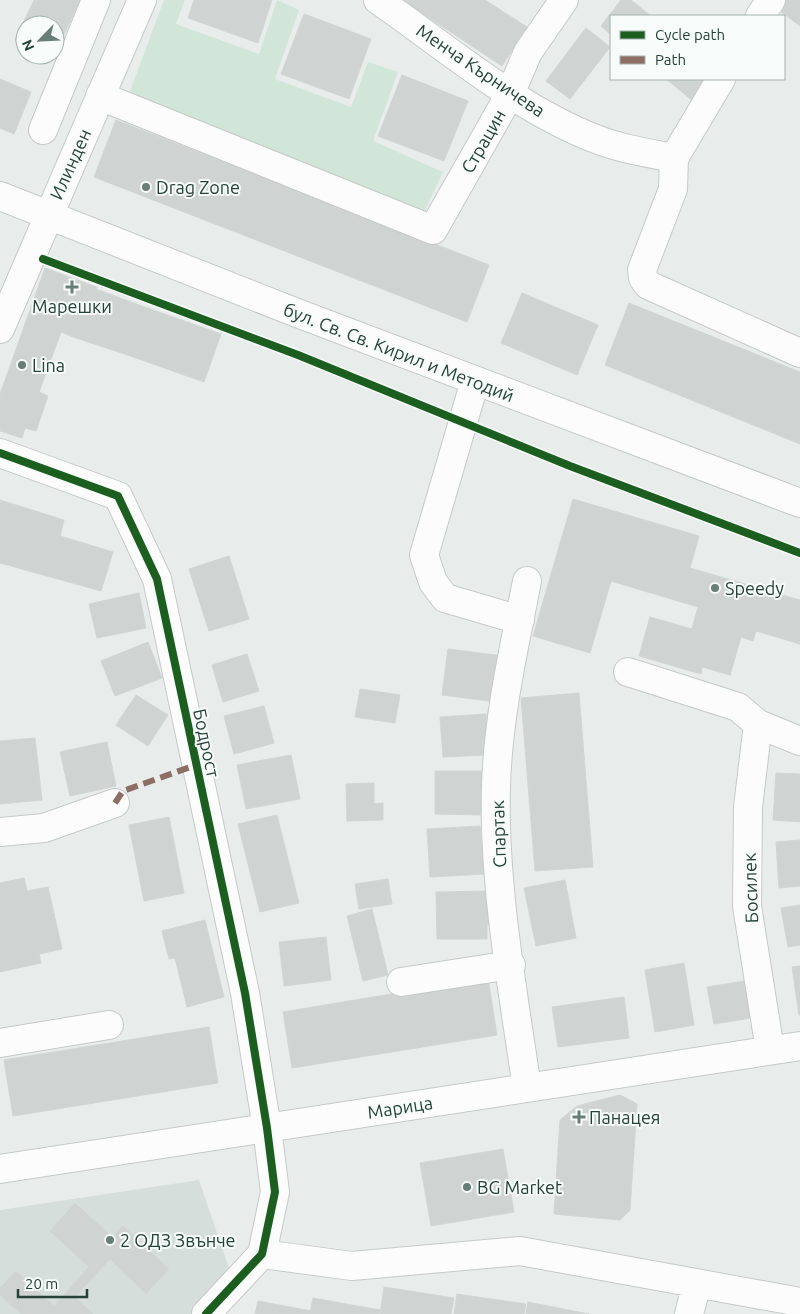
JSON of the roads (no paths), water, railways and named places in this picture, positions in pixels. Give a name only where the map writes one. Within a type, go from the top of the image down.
[{"type":"street","points":[[43,130],[96,0]]},
{"type":"street","name":"Илинден","points":[[0,329],[142,0]]},
{"type":"street","name":"Менча Кърничева","points":[[378,0],[510,94],[567,126],[627,149],[674,158]]},
{"type":"street","name":"Страцин","points":[[100,96],[433,230],[510,94],[528,52],[564,0]]},
{"type":"street","points":[[761,15],[772,0]]},
{"type":"street","points":[[720,80],[674,158],[673,189],[642,270],[643,278],[648,285],[800,353]]},
{"type":"street","name":"бул. Св. Св. Кирил и Методий","points":[[0,196],[476,381],[800,503]]},
{"type":"street","points":[[476,381],[424,555],[433,582],[445,598],[520,620]]},
{"type":"street","name":"Бодрост","points":[[0,453],[118,496],[157,579],[245,993],[267,1128],[274,1192],[262,1254]]},
{"type":"street","name":"Спартак","points":[[526,580],[520,620],[503,702],[496,787],[499,882],[527,1088]]},
{"type":"street","points":[[628,672],[738,707],[758,724],[800,741]]},
{"type":"street","name":"Босилек","points":[[758,724],[748,807],[747,906],[770,1050]]},
{"type":"street","points":[[0,832],[44,828],[115,803]]},
{"type":"street","points":[[401,982],[510,965]]},
{"type":"street","points":[[0,1043],[109,1025]]},
{"type":"street","name":"Марица","points":[[0,1169],[800,1046]]},
{"type":"street","points":[[206,1314],[262,1254],[352,1266],[520,1251],[800,1302]]},
{"type":"street","points":[[689,1314],[697,1283]]},
{"type":"place","name":"Drag Zone","points":[[146,187]]},
{"type":"place","name":"Марешки","points":[[72,287]]},
{"type":"place","name":"Lina","points":[[22,365]]},
{"type":"place","name":"Speedy","points":[[715,588]]},
{"type":"place","name":"Панацея","points":[[579,1117]]},
{"type":"place","name":"BG Market","points":[[467,1187]]},
{"type":"place","name":"2 ОДЗ Звънче","points":[[110,1240]]}]
